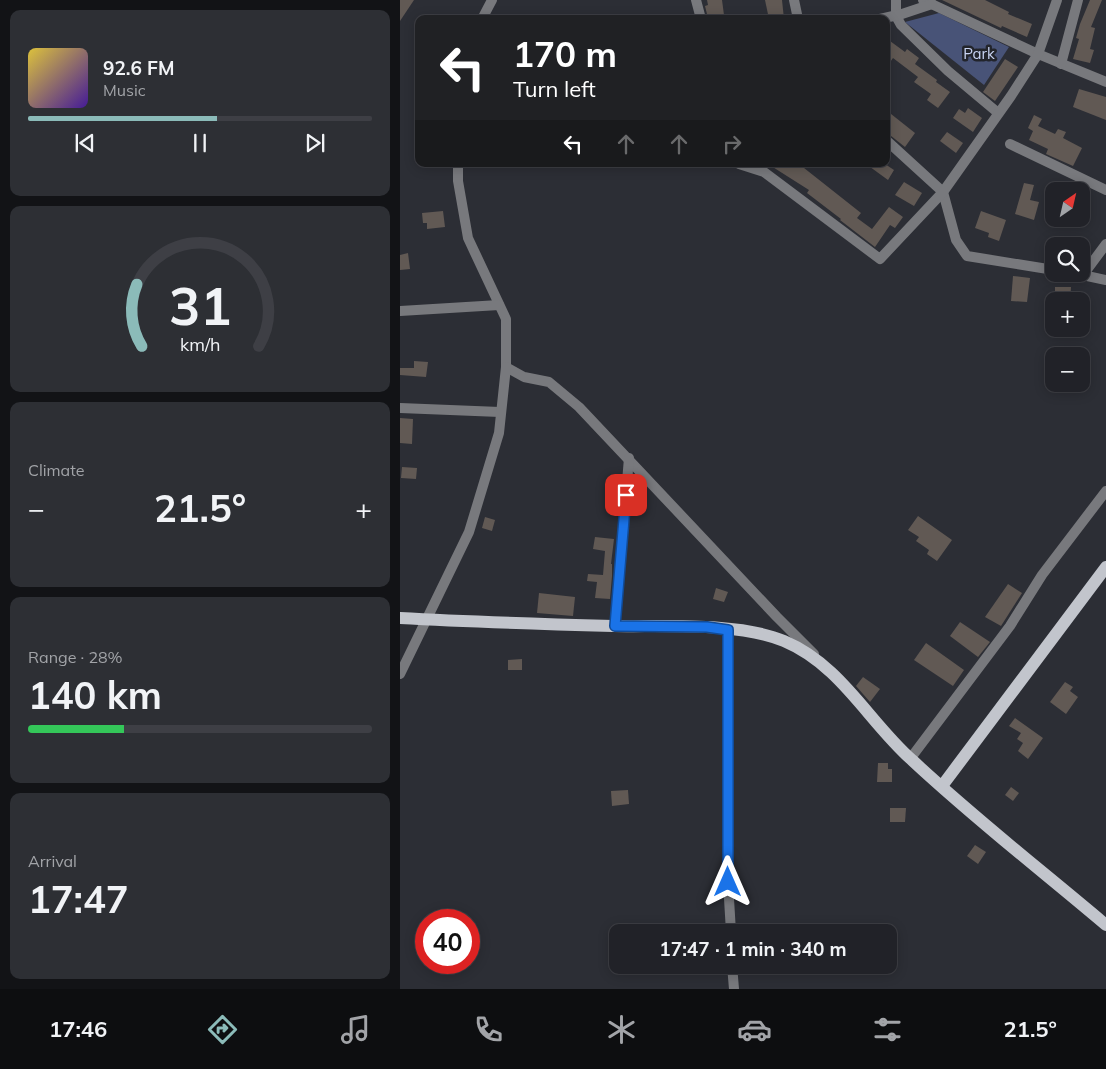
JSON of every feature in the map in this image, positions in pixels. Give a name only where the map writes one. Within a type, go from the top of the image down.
[{"type":"main road","points":[[942,786],[1106,567]]},
{"type":"main road","points":[[400,618],[509,624],[707,627],[751,632],[783,641],[808,654],[839,679],[910,759],[1106,925]]},
{"type":"street","points":[[484,15],[492,0]]},
{"type":"street","points":[[696,0],[701,15]]},
{"type":"street","points":[[794,0],[797,15]]},
{"type":"street","points":[[896,0],[896,16],[901,25],[948,71],[998,112]]},
{"type":"street","points":[[749,167],[764,172],[880,259],[943,192],[1038,54],[1057,0]]},
{"type":"street","points":[[1061,64],[1078,0]]},
{"type":"street","points":[[890,17],[927,2],[1038,54],[1106,82]]},
{"type":"street","points":[[890,144],[943,192],[956,240],[967,256],[1045,269]]},
{"type":"street","points":[[1010,144],[1106,190]]},
{"type":"street","points":[[400,674],[428,620],[469,532],[499,432],[506,367],[506,319],[468,238],[458,180],[458,167]]},
{"type":"street","points":[[1090,262],[1106,244]]},
{"type":"street","points":[[1090,276],[1106,280]]},
{"type":"street","points":[[400,311],[500,305]]},
{"type":"street","points":[[506,367],[524,377],[549,382],[579,406],[777,617],[839,679]]},
{"type":"street","points":[[400,408],[500,412]]},
{"type":"street","points":[[615,626],[629,458]]},
{"type":"street","points":[[910,759],[1010,626],[1042,575],[1106,491]]},
{"type":"street","points":[[728,630],[730,924]]},
{"type":"street","points":[[733,974],[734,989]]},
{"type":"green space","name":"Park","points":[[939,13],[1009,47],[984,85],[905,22]]},
{"type":"building","points":[[400,0],[414,0],[400,21]]},
{"type":"building","points":[[707,0],[722,0],[724,15],[707,15],[705,6],[708,5]]},
{"type":"building","points":[[765,0],[782,0],[784,15],[768,15]]},
{"type":"building","points":[[942,0],[985,0],[1009,12],[1008,14],[1032,24],[1027,37],[1002,26],[1001,28]]},
{"type":"building","points":[[1090,0],[1102,0],[1091,27],[1095,28],[1090,49],[1094,50],[1090,63],[1073,59],[1079,39],[1076,38],[1080,24]]},
{"type":"building","points":[[890,41],[905,52],[907,49],[919,58],[915,64],[950,92],[938,108],[927,100],[931,94],[914,82],[918,77],[893,58],[890,62]]},
{"type":"building","points":[[1005,59],[1018,67],[995,101],[983,92]]},
{"type":"building","points":[[1079,89],[1106,97],[1106,120],[1073,107]]},
{"type":"building","points":[[968,108],[982,118],[973,132],[953,118],[959,109],[965,113]]},
{"type":"building","points":[[890,113],[915,133],[905,147],[890,135]]},
{"type":"building","points":[[1034,115],[1042,119],[1038,126],[1055,134],[1058,129],[1066,132],[1063,138],[1082,148],[1073,166],[1046,154],[1048,149],[1029,140],[1033,131],[1028,128]]},
{"type":"building","points":[[947,132],[963,143],[956,153],[940,141]]},
{"type":"building","points":[[773,167],[803,167],[861,213],[857,218],[872,229],[889,207],[903,217],[895,228],[890,225],[875,247],[807,193],[809,190]]},
{"type":"building","points":[[870,167],[890,167],[894,170],[888,180]]},
{"type":"building","points":[[904,182],[922,193],[914,206],[895,195]]},
{"type":"building","points":[[1024,183],[1034,185],[1030,200],[1039,202],[1034,220],[1015,214]]},
{"type":"building","points":[[443,211],[445,227],[427,229],[427,223],[423,223],[422,213]]},
{"type":"building","points":[[981,211],[1006,220],[999,241],[988,237],[989,233],[975,228]]},
{"type":"building","points":[[408,253],[410,269],[400,270],[400,255]]},
{"type":"building","points":[[1013,276],[1030,278],[1027,302],[1011,301]]},
{"type":"building","points":[[1055,287],[1071,287],[1071,292],[1055,292]]},
{"type":"building","points":[[414,361],[428,362],[426,377],[400,375],[400,368],[414,368]]},
{"type":"building","points":[[400,418],[413,419],[412,444],[400,443]]},
{"type":"building","points":[[402,467],[417,468],[416,479],[401,478]]},
{"type":"building","points":[[611,494],[619,495],[618,512],[609,511]]},
{"type":"building","points":[[918,516],[952,540],[937,561],[927,554],[929,550],[916,541],[919,537],[908,530]]},
{"type":"building","points":[[485,517],[495,520],[492,531],[482,528]]},
{"type":"building","points":[[595,537],[614,539],[610,599],[595,598],[597,582],[587,581],[588,574],[603,575],[605,551],[593,549]]},
{"type":"building","points":[[1008,584],[1022,593],[1001,626],[985,617]]},
{"type":"building","points":[[716,588],[728,592],[724,602],[713,599]]},
{"type":"building","points":[[539,593],[575,597],[573,616],[537,613]]},
{"type":"building","points":[[960,622],[990,642],[978,657],[950,636]]},
{"type":"building","points":[[926,643],[964,670],[953,686],[914,660]]},
{"type":"building","points":[[522,659],[522,670],[508,670],[508,660]]},
{"type":"building","points":[[863,677],[880,689],[870,702],[856,686]]},
{"type":"building","points":[[1065,682],[1073,687],[1070,691],[1078,697],[1066,714],[1050,702]]},
{"type":"building","points":[[1015,718],[1043,738],[1028,759],[1018,751],[1023,743],[1017,739],[1021,733],[1009,726]]},
{"type":"building","points":[[878,763],[888,763],[888,769],[892,769],[892,782],[877,782]]},
{"type":"building","points":[[1011,787],[1019,793],[1013,801],[1005,795]]},
{"type":"building","points":[[628,790],[629,804],[612,806],[611,791]]},
{"type":"building","points":[[890,808],[906,808],[905,822],[890,822]]},
{"type":"building","points":[[975,845],[986,852],[978,864],[967,856]]},
{"type":"route","points":[[626,495],[615,626],[707,627],[728,630],[728,882]]}]
